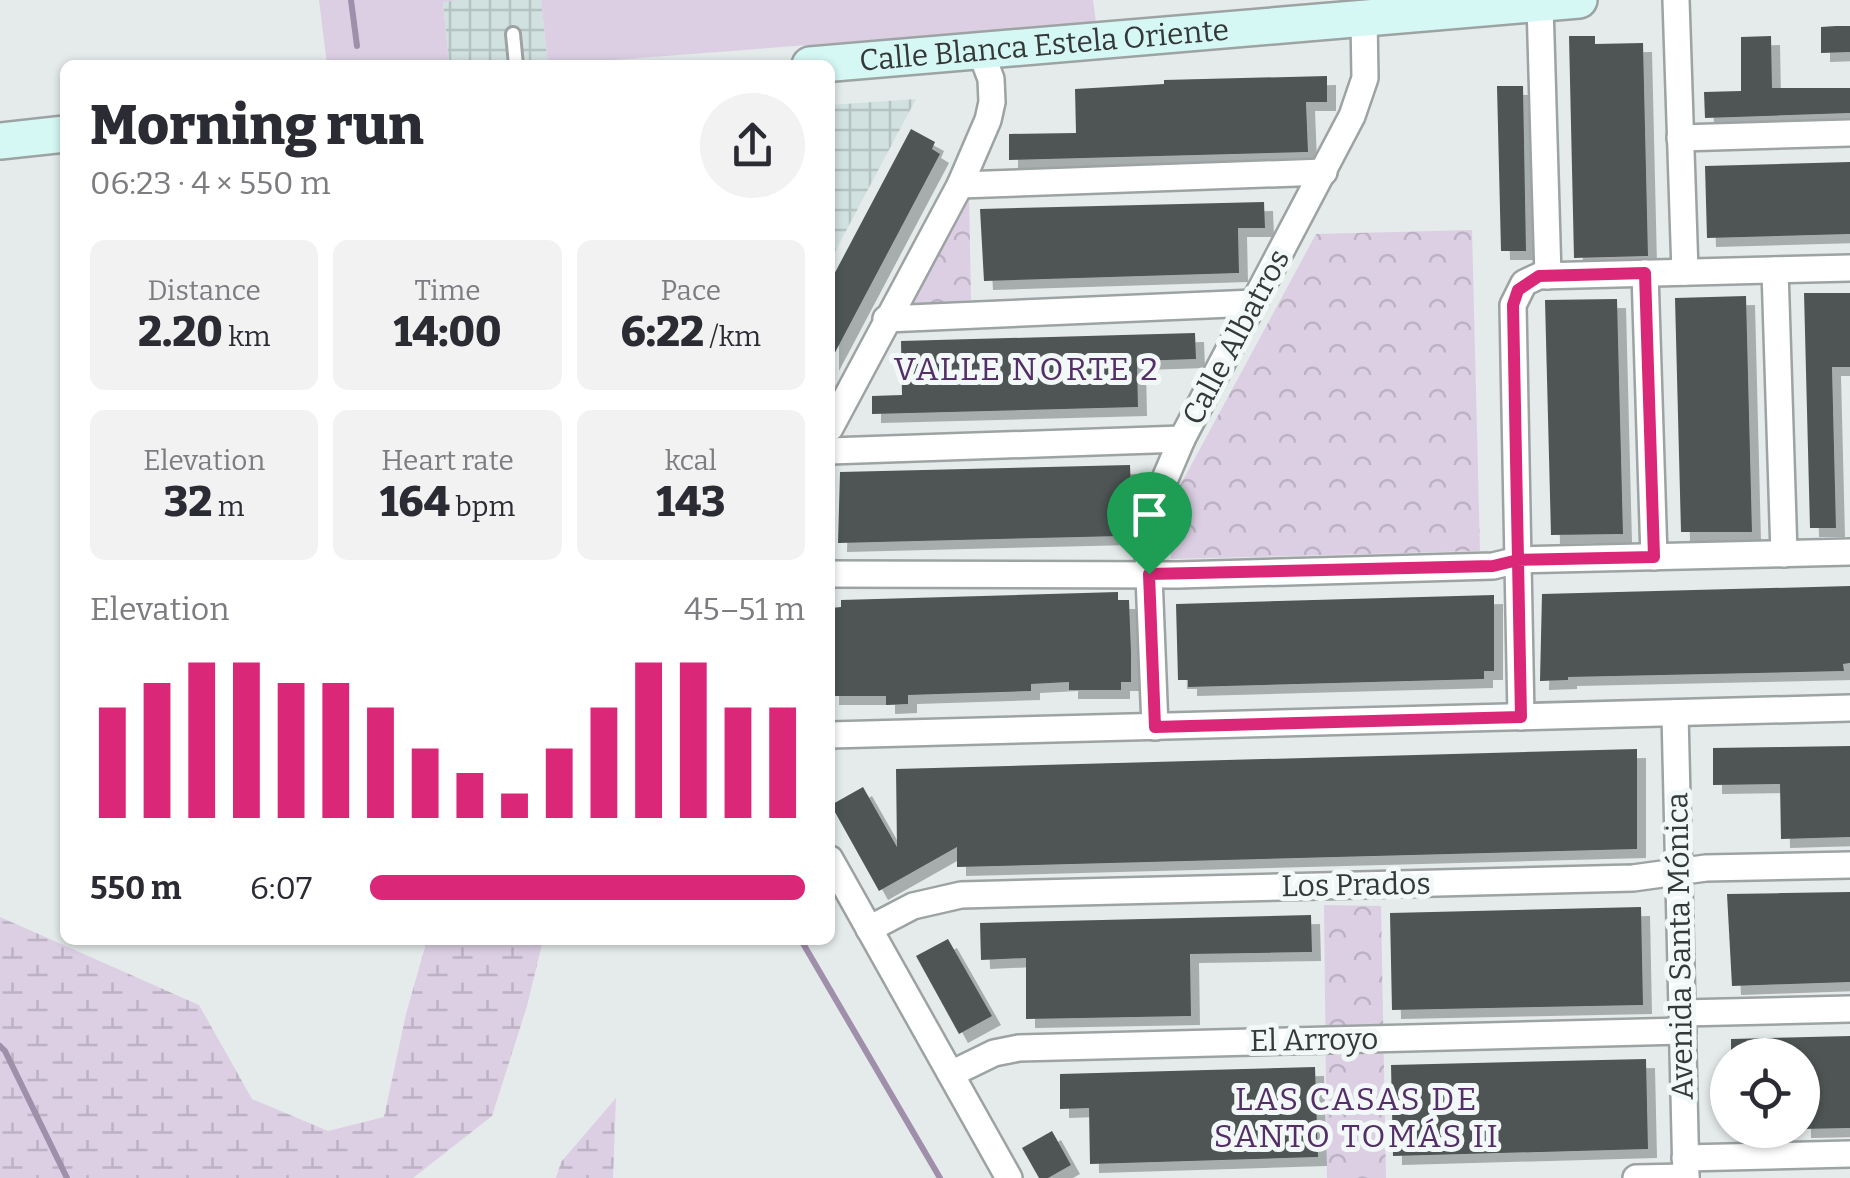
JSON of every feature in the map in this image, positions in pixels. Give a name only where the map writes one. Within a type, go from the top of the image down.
[{"type":"street","name":"Calle Blanca Estela Oriente","points":[[835,63],[1579,0]]},
{"type":"street","points":[[1676,0],[1685,272]]},
{"type":"street","points":[[1521,717],[1513,305],[1536,280],[1540,4]]},
{"type":"street","name":"Calle Albatros","points":[[1155,727],[1150,524],[1182,439],[1352,116],[1365,78],[1364,18]]},
{"type":"street","points":[[835,418],[960,185],[992,102],[991,78],[980,50]]},
{"type":"street","points":[[1680,138],[1850,133]]},
{"type":"street","points":[[0,141],[60,135]]},
{"type":"street","points":[[960,185],[1324,172]]},
{"type":"street","points":[[1536,280],[1850,268]]},
{"type":"street","points":[[1775,270],[1784,554]]},
{"type":"street","points":[[1645,273],[1654,557]]},
{"type":"street","points":[[886,319],[1254,303]]},
{"type":"street","points":[[835,451],[1182,439]]},
{"type":"street","points":[[835,574],[1149,574],[1850,552]]},
{"type":"street","points":[[835,736],[1850,708]]},
{"type":"street","name":"Avenida Santa Mónica","points":[[1674,713],[1686,1171]]},
{"type":"street","name":"Los Prados","points":[[869,929],[912,906],[961,896],[1633,878],[1678,872],[1850,865]]},
{"type":"street","points":[[835,869],[1009,1178]]},
{"type":"street","name":"El Arroyo","points":[[951,1074],[994,1053],[1019,1048],[1682,1022],[1850,1008]]},
{"type":"street","points":[[1636,1178],[1850,1154]]},
{"type":"lane","points":[[513,34],[516,60]]},
{"type":"shaded area","points":[[541,0],[547,60],[449,60],[443,2]]},
{"type":"shaded area","points":[[916,99],[835,252],[835,105]]},
{"type":"green space","points":[[319,0],[460,0],[443,2],[449,60],[326,60]]},
{"type":"green space","points":[[541,0],[1093,0],[1096,23],[613,60],[547,60]]},
{"type":"green space","points":[[969,194],[971,300],[910,304]]},
{"type":"green space","points":[[1472,230],[1480,551],[1171,559],[1169,506],[1316,234]]},
{"type":"green space","points":[[1324,905],[1381,906],[1386,1178],[1327,1178]]},
{"type":"green space","points":[[0,917],[199,1005],[252,1099],[328,1131],[384,1117],[426,945],[542,945],[492,1116],[413,1178],[0,1178]]},
{"type":"green space","points":[[616,1098],[613,1178],[556,1178],[561,1162]]},
{"type":"building","points":[[1850,26],[1850,52],[1821,53],[1821,27]]},
{"type":"building","points":[[1569,36],[1595,36],[1595,44],[1643,43],[1648,256],[1574,258]]},
{"type":"building","points":[[1771,36],[1772,88],[1850,88],[1850,113],[1705,118],[1704,92],[1741,91],[1741,37]]},
{"type":"building","points":[[1327,76],[1327,102],[1306,102],[1308,152],[1009,160],[1009,134],[1076,133],[1075,89],[1164,84],[1164,80]]},
{"type":"building","points":[[1497,86],[1523,86],[1526,251],[1501,251]]},
{"type":"building","points":[[911,129],[935,142],[932,149],[940,154],[835,353],[835,273]]},
{"type":"building","points":[[1850,162],[1850,234],[1707,238],[1705,166]]},
{"type":"building","points":[[1264,202],[1265,228],[1238,228],[1239,273],[984,281],[980,209]]},
{"type":"building","points":[[1804,293],[1850,293],[1850,367],[1832,367],[1836,528],[1810,528]]},
{"type":"building","points":[[1746,296],[1752,532],[1681,532],[1675,298]]},
{"type":"building","points":[[1617,299],[1623,534],[1551,535],[1545,300]]},
{"type":"building","points":[[1195,333],[1196,359],[1137,361],[1138,407],[872,414],[872,396],[902,395],[901,341]]},
{"type":"building","points":[[1130,465],[1131,490],[1122,491],[1123,536],[838,543],[840,472]]},
{"type":"building","points":[[1850,586],[1850,663],[1843,664],[1844,671],[1568,677],[1540,681],[1542,594]]},
{"type":"building","points":[[1118,592],[1118,600],[1129,600],[1131,682],[1121,682],[1121,690],[1069,690],[1069,682],[1031,684],[1031,691],[908,695],[908,704],[886,705],[886,696],[835,696],[835,608],[841,607],[841,600]]},
{"type":"building","points":[[1494,595],[1494,671],[1484,671],[1484,679],[1188,687],[1188,680],[1178,680],[1176,604]]},
{"type":"building","points":[[1850,746],[1850,837],[1781,839],[1780,784],[1713,785],[1713,748]]},
{"type":"building","points":[[1637,749],[1637,849],[957,867],[957,847],[879,891],[835,812],[835,803],[863,787],[897,847],[896,769]]},
{"type":"building","points":[[1850,892],[1850,982],[1732,986],[1727,894]]},
{"type":"building","points":[[1641,907],[1643,1005],[1392,1010],[1390,913]]},
{"type":"building","points":[[1311,915],[1312,952],[1190,954],[1191,1016],[1026,1019],[1026,958],[981,960],[980,923]]},
{"type":"building","points":[[948,939],[992,1016],[959,1034],[916,956]]},
{"type":"building","points":[[1850,1036],[1850,1128],[1820,1129],[1820,1038],[1771,1038]]},
{"type":"building","points":[[1646,1059],[1648,1149],[1393,1156],[1391,1065]]},
{"type":"building","points":[[1315,1067],[1318,1157],[1090,1164],[1089,1108],[1060,1109],[1060,1074]]},
{"type":"building","points":[[1052,1131],[1071,1165],[1048,1178],[1039,1178],[1022,1148]]},
{"type":"waterway","points":[[351,0],[357,46]]},
{"type":"waterway","points":[[804,945],[940,1178]]},
{"type":"waterway","points":[[0,1046],[67,1178]]},
{"type":"district","name":"VALLE NORTE 2","points":[[1027,369]]},
{"type":"district","name":"LAS CASAS DE SANTO TOMÁS II","points":[[1357,1118]]},
{"type":"route","points":[[1149,574],[1155,727],[1521,717],[1518,560],[1654,557],[1645,273],[1539,276],[1518,290],[1513,305],[1518,560],[1493,566],[1149,574]]}]
